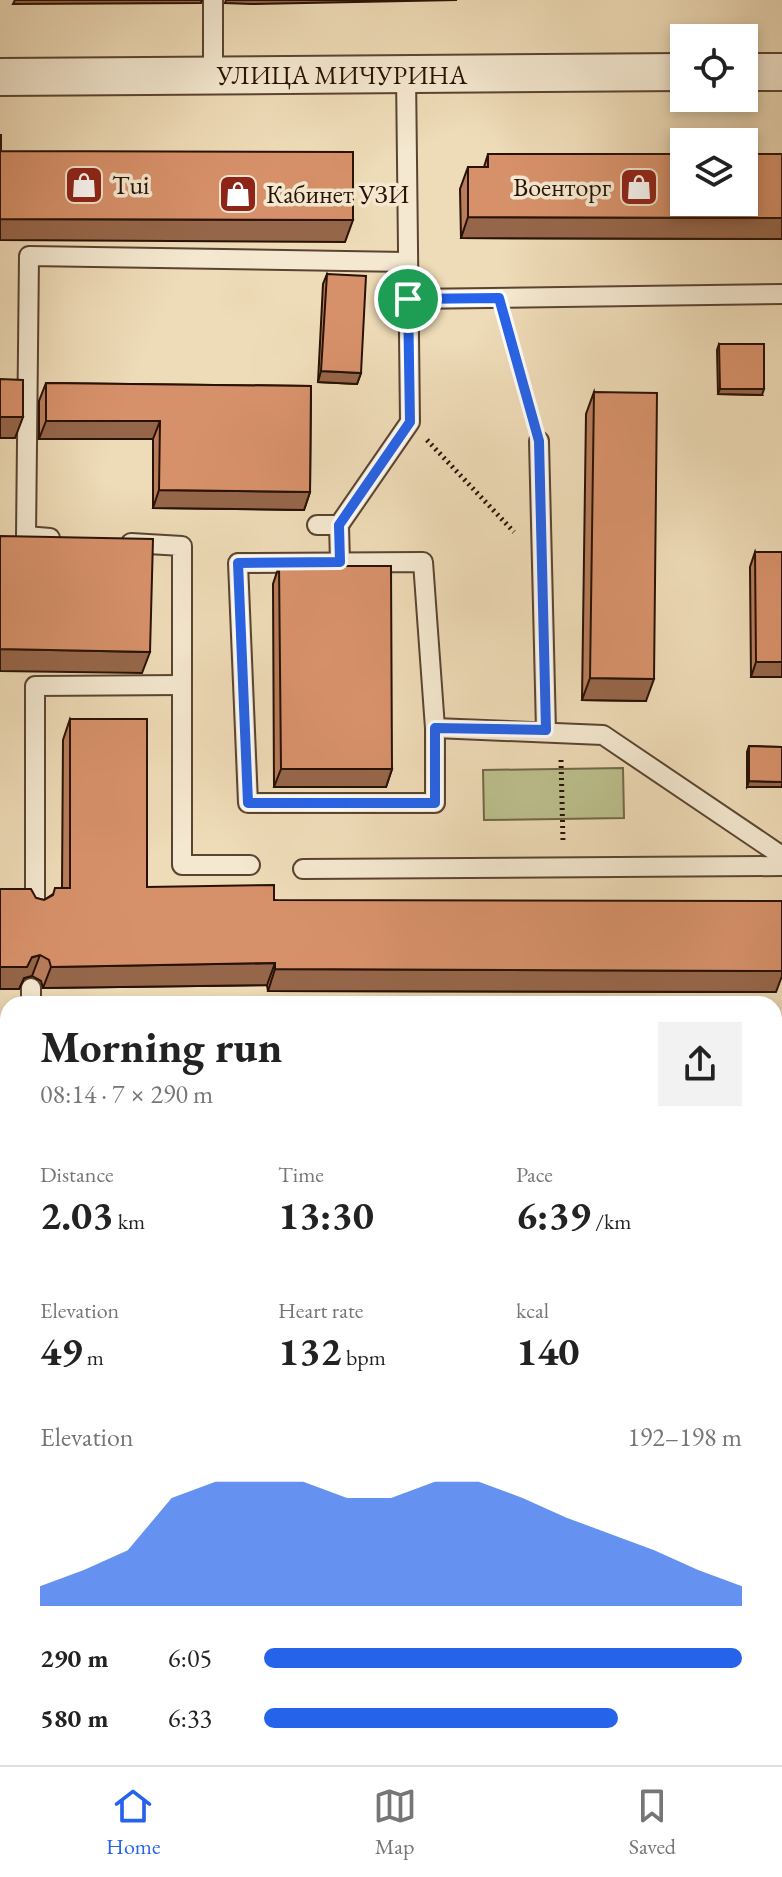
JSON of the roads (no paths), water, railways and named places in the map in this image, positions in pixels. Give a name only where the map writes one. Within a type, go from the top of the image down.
[{"type":"street","name":"УЛИЦА МИЧУРИНА","points":[[0,77],[670,72]]},
{"type":"street","points":[[758,72],[782,72]]},
{"type":"lane","points":[[213,0],[213,75]]},
{"type":"lane","points":[[340,562],[339,525],[410,422],[406,74]]},
{"type":"lane","points":[[74,539],[26,536],[29,256],[406,262]]},
{"type":"lane","points":[[408,299],[782,294]]},
{"type":"lane","points":[[539,441],[542,562],[553,731]]},
{"type":"lane","points":[[317,525],[339,525]]},
{"type":"lane","points":[[106,542],[182,546],[182,865],[250,865]]},
{"type":"lane","points":[[423,562],[435,728],[435,803],[248,803],[238,563],[423,562]]},
{"type":"lane","points":[[35,910],[35,686],[182,685]]},
{"type":"lane","points":[[435,728],[603,735],[782,856]]},
{"type":"lane","points":[[303,869],[782,866]]},
{"type":"place","name":"Tui","points":[[84,185]]},
{"type":"place","name":"Военторг","points":[[639,187]]},
{"type":"place","name":"Кабинет УЗИ","points":[[238,194]]}]
